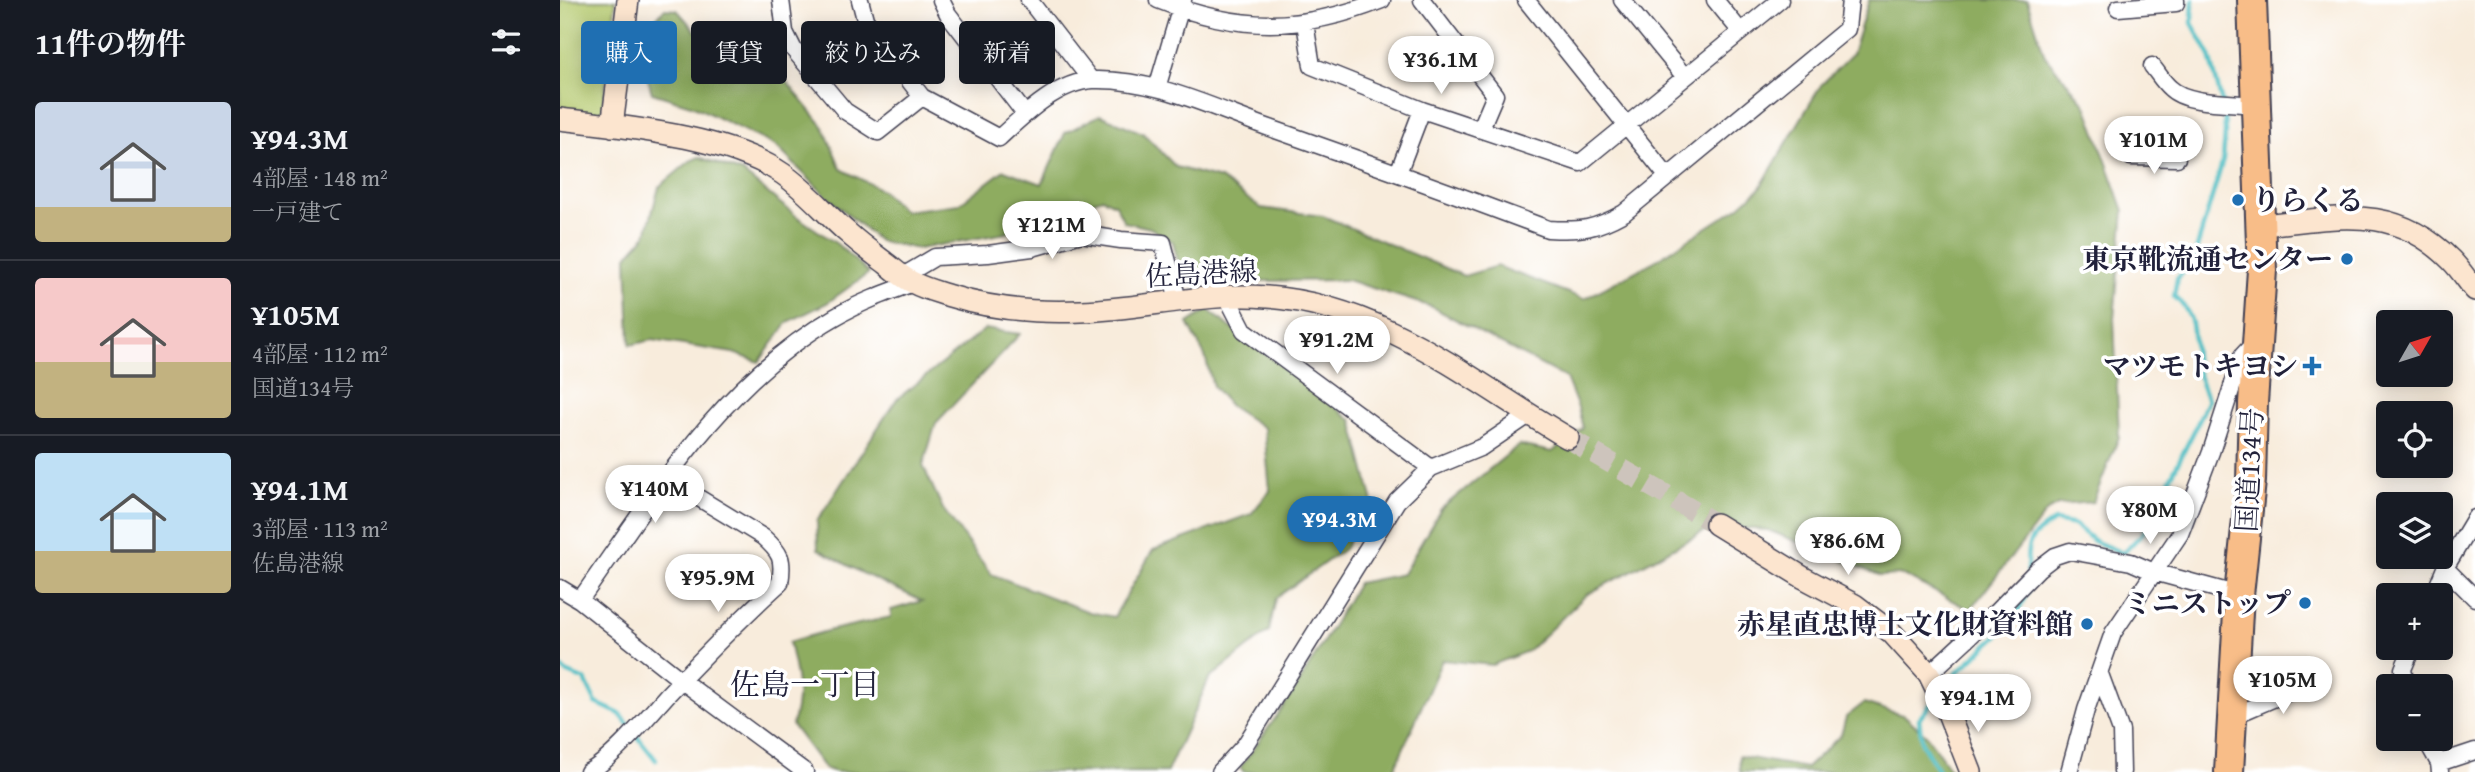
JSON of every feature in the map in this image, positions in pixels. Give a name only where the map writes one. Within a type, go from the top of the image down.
[{"type":"highway","name":"国道134号","points":[[2229,772],[2239,595],[2251,481],[2253,403],[2263,270],[2261,225],[2245,104],[2252,0]]},
{"type":"main road","points":[[612,125],[628,0]]},
{"type":"main road","name":"佐島港線","points":[[560,119],[612,125],[710,144],[780,172],[802,189],[847,233],[908,280],[953,297],[1001,309],[1080,311],[1227,297],[1268,297],[1334,309],[1367,320],[1411,340],[1568,438]]},
{"type":"main road","points":[[2261,225],[2366,217],[2396,223],[2421,236],[2451,260],[2475,290]]},
{"type":"main road","points":[[1716,524],[1804,578],[1855,605],[1892,633],[1931,677],[1971,772]]},
{"type":"street","points":[[781,0],[785,33],[793,50],[845,111],[878,132],[922,97]]},
{"type":"street","points":[[860,0],[865,19],[877,38],[922,97],[999,138],[1025,114],[1066,87],[1091,80],[1138,82],[1548,229],[1574,231],[1601,226],[1624,213],[1847,29],[1850,0]]},
{"type":"street","points":[[941,0],[948,14],[1025,114]]},
{"type":"street","points":[[1028,0],[1091,80]]},
{"type":"street","points":[[1158,0],[1181,4],[1220,20],[1272,25],[1305,23],[1344,14],[1382,0]]},
{"type":"street","points":[[1422,0],[1495,95],[1481,128]]},
{"type":"street","points":[[1526,0],[1667,176]]},
{"type":"street","points":[[1622,0],[1685,77]]},
{"type":"street","points":[[1715,0],[1741,32]]},
{"type":"street","points":[[1305,23],[1312,66],[1422,110],[1580,163],[1780,0]]},
{"type":"street","points":[[2118,8],[2176,3],[2176,0]]},
{"type":"street","points":[[1157,88],[1181,4]]},
{"type":"street","points":[[2152,66],[2171,89],[2180,95],[2207,102],[2245,104]]},
{"type":"street","points":[[1398,173],[1422,110]]},
{"type":"street","points":[[2132,157],[2177,158]]},
{"type":"street","points":[[580,600],[666,478],[721,409],[758,374],[833,318],[908,280],[935,257],[1031,248],[1081,234],[1163,243],[1178,300]]},
{"type":"street","points":[[1227,297],[1244,330],[1431,468]]},
{"type":"street","points":[[2069,772],[2086,710],[2113,634],[2180,534],[2211,452],[2242,356],[2258,339]]},
{"type":"street","points":[[1220,772],[1245,746],[1397,501],[1431,468],[1482,447],[1529,415]]},
{"type":"street","points":[[588,772],[596,768],[632,732],[730,628],[780,583],[783,564],[776,549],[763,537],[666,478]]},
{"type":"street","points":[[2453,555],[2475,518]]},
{"type":"street","points":[[1931,677],[2038,569],[2055,556],[2070,551],[2131,562],[2154,572],[2239,595]]},
{"type":"street","points":[[2446,569],[2475,598]]},
{"type":"street","points":[[560,588],[580,600],[681,680],[805,772]]},
{"type":"street","points":[[2100,674],[2121,731],[2122,772]]},
{"type":"street","points":[[2233,716],[2317,680]]},
{"type":"street","points":[[2432,751],[2440,768],[2475,751]]},
{"type":"green space","points":[[560,0],[616,0],[613,21],[581,21],[581,84],[606,84],[602,116],[560,111]]},
{"type":"green space","points":[[1869,0],[2027,0],[2045,56],[2086,105],[2124,211],[2114,318],[2119,437],[2093,502],[2058,505],[2047,511],[1970,610],[1903,575],[1881,576],[1768,530],[1722,527],[1703,532],[1586,595],[1528,651],[1492,665],[1442,660],[1393,772],[1244,772],[1240,768],[1295,690],[1358,583],[1403,574],[1441,509],[1519,445],[1552,452],[1583,428],[1566,378],[1432,307],[1347,280],[1183,282],[1173,242],[1150,228],[1124,222],[1115,204],[1102,198],[1006,233],[918,249],[879,241],[824,194],[776,146],[694,106],[652,93],[649,84],[677,84],[677,21],[655,21],[664,9],[677,10],[691,26],[691,84],[787,82],[823,126],[841,169],[880,189],[904,211],[959,204],[1004,170],[1042,184],[1065,133],[1100,115],[1143,133],[1176,167],[1220,179],[1261,208],[1323,216],[1464,276],[1497,266],[1584,299],[1653,262],[1740,206],[1760,188],[1821,85],[1852,54]]},
{"type":"green space","points":[[699,157],[743,173],[796,216],[837,244],[869,273],[827,303],[788,322],[759,362],[733,353],[652,340],[630,345],[627,256],[646,235],[659,187],[690,161]]},
{"type":"green space","points":[[1208,310],[1352,420],[1373,502],[1344,549],[1276,598],[1269,631],[1209,679],[1167,772],[837,772],[825,769],[792,725],[797,693],[789,642],[891,617],[891,610],[922,601],[818,549],[817,521],[896,400],[985,329],[1020,334],[936,423],[923,466],[943,509],[991,574],[1089,612],[1114,617],[1153,550],[1251,514],[1270,491],[1264,428],[1230,406],[1213,386],[1205,356],[1188,323]]},
{"type":"green space","points":[[1864,703],[1905,716],[1927,736],[1952,772],[1740,772],[1739,756],[1806,768],[1841,735],[1846,717]]},
{"type":"waterway","points":[[2028,573],[2031,541],[2055,521],[2075,525],[2094,541],[2123,553],[2143,533],[2208,400],[2197,368],[2190,317],[2174,296],[2177,279],[2193,261],[2223,160],[2225,133],[2224,111],[2210,56],[2192,23],[2193,0]]},
{"type":"waterway","points":[[1943,690],[1958,672],[2014,620],[2029,588]]},
{"type":"waterway","points":[[560,666],[566,672],[585,680],[596,703],[620,714],[632,729]]},
{"type":"waterway","points":[[1935,699],[1919,719],[1922,743],[1939,772]]},
{"type":"waterway","points":[[637,736],[656,760]]},
{"type":"tunnel","points":[[1568,438],[1716,524]]},
{"type":"place","name":"りらくる","points":[[2238,200]]},
{"type":"place","name":"東京靴流通センター","points":[[2347,259]]},
{"type":"place","name":"マツモトキヨシ","points":[[2312,366]]},
{"type":"place","name":"ミニストップ","points":[[2305,603]]},
{"type":"place","name":"赤星直忠博士文化財資料館","points":[[2087,624]]},
{"type":"district","name":"佐島一丁目","points":[[805,685]]}]
